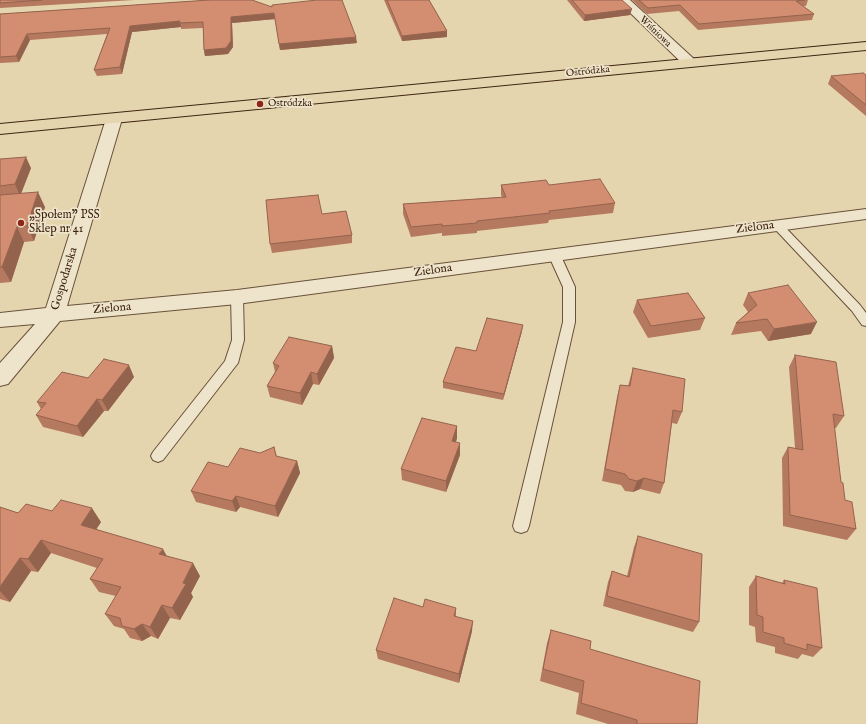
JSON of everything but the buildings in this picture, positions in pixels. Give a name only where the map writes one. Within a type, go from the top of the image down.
[{"type":"main road","name":"Ostródzka","points":[[0,129],[866,46]]},
{"type":"street","name":"Wiśniowa","points":[[623,0],[689,62]]},
{"type":"street","name":"Gospodarska","points":[[0,378],[54,314],[114,118]]},
{"type":"street","name":"Zielona","points":[[0,320],[237,297],[866,214]]},
{"type":"lane","points":[[777,225],[856,308],[866,322]]},
{"type":"lane","points":[[521,526],[570,322],[569,287],[554,254]]},
{"type":"lane","points":[[158,456],[231,363],[238,340],[237,297]]},
{"type":"place","name":"Ostródzka","points":[[260,104]]},
{"type":"place","name":"„Społem” PSS Sklep nr 41","points":[[21,223]]}]
